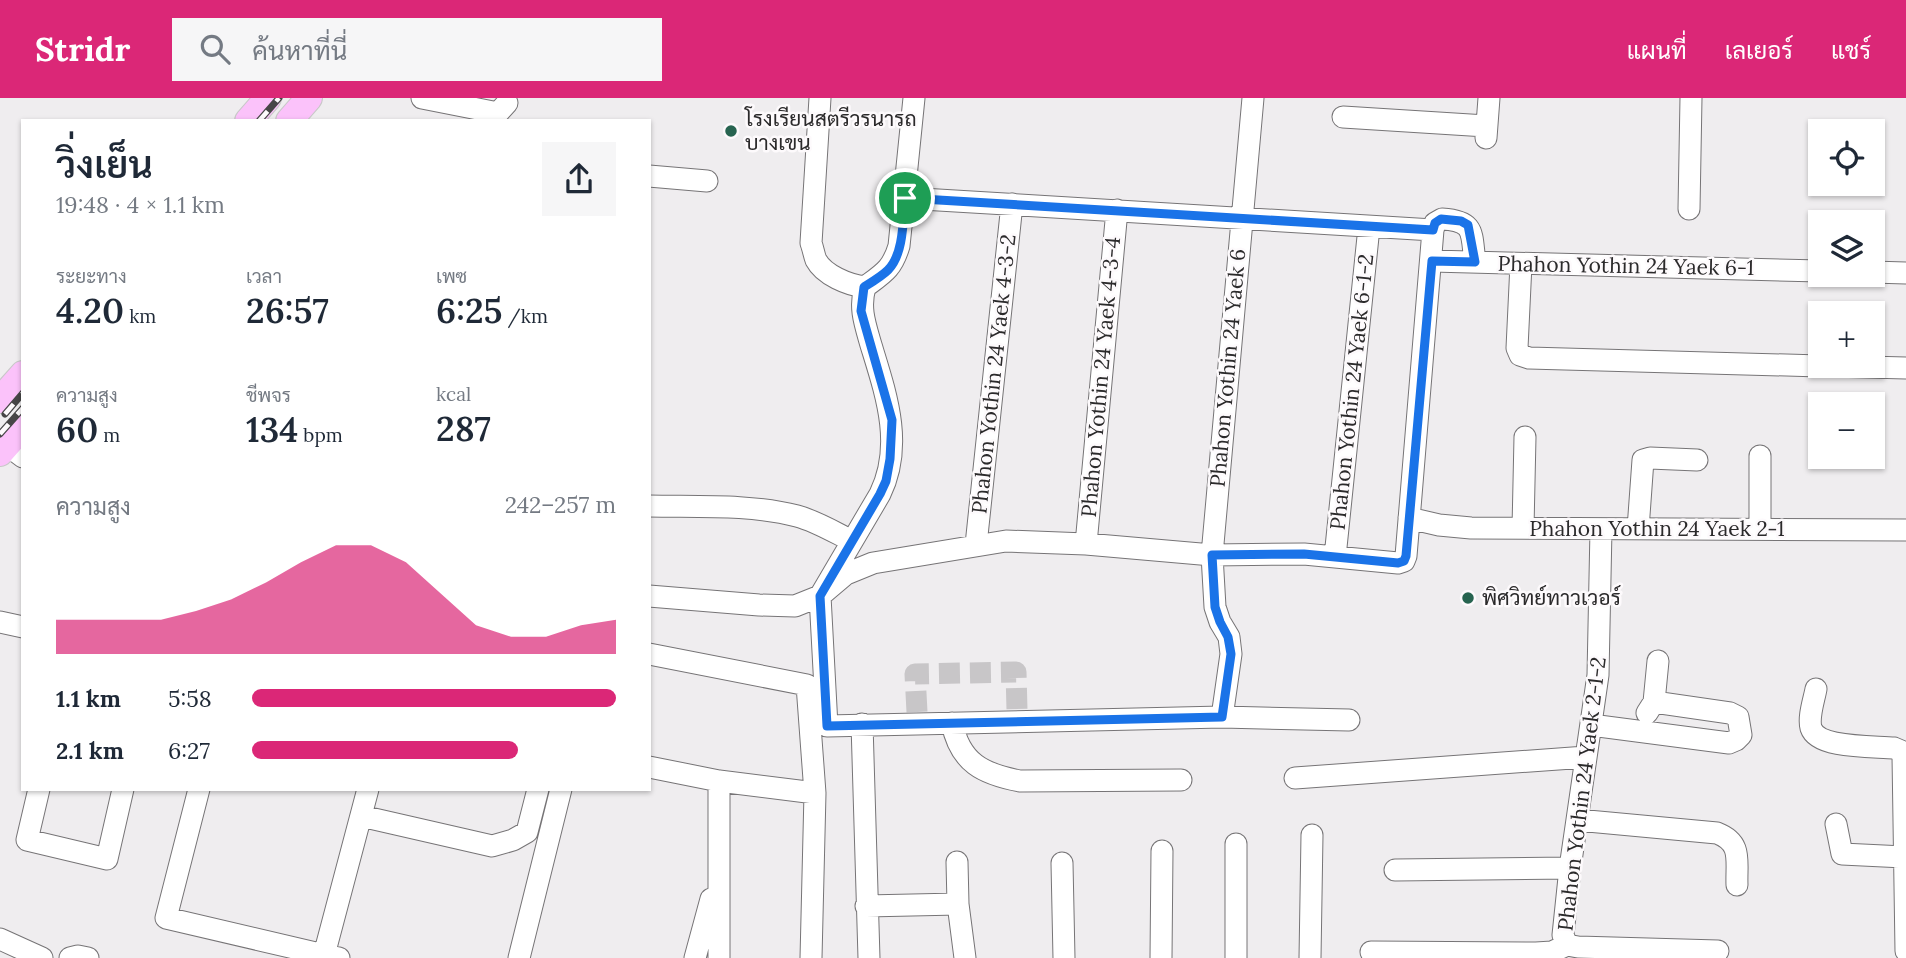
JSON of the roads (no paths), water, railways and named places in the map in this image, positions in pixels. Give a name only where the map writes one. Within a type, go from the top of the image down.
[{"type":"main road","points":[[250,119],[268,98]]},
{"type":"main road","points":[[291,119],[309,98]]},
{"type":"main road","points":[[0,400],[21,376]]},
{"type":"street","points":[[422,98],[503,108]]},
{"type":"street","points":[[820,98],[811,243],[816,261],[828,272],[856,286],[864,287],[887,272],[894,262],[899,246],[914,98]]},
{"type":"street","name":"Phahon Yothin 24 Yaek 6","points":[[1222,717],[1231,654],[1228,637],[1215,607],[1212,555],[1253,98]]},
{"type":"street","points":[[1343,117],[1486,133],[1489,98]]},
{"type":"street","points":[[1689,209],[1691,98]]},
{"type":"street","points":[[651,176],[707,181]]},
{"type":"street","points":[[905,198],[1241,218],[1432,234]]},
{"type":"street","name":"Phahon Yothin 24 Yaek 4-3-2","points":[[976,545],[1012,204]]},
{"type":"street","name":"Phahon Yothin 24 Yaek 4-3-4","points":[[1086,544],[1117,210]]},
{"type":"street","points":[[651,596],[794,606],[820,596],[846,574],[873,563],[1006,541],[1086,544],[1212,555],[1304,554],[1398,563],[1404,561],[1435,223],[1441,219],[1461,221],[1468,225],[1475,262]]},
{"type":"street","name":"Phahon Yothin 24 Yaek 6-1-2","points":[[1335,557],[1369,227]]},
{"type":"street","name":"Phahon Yothin 24 Yaek 6-1","points":[[1432,261],[1808,271]]},
{"type":"street","points":[[1521,264],[1517,348],[1520,355],[1529,358],[1808,366]]},
{"type":"street","points":[[1885,272],[1906,273]]},
{"type":"street","points":[[864,287],[861,311],[888,403],[892,437],[886,481],[820,596],[827,726],[917,718],[952,723],[1018,716],[1349,720]]},
{"type":"street","points":[[1885,367],[1906,368]]},
{"type":"street","points":[[1523,528],[1525,437]]},
{"type":"street","points":[[1760,456],[1760,529]]},
{"type":"street","points":[[1638,530],[1643,460],[1697,460]]},
{"type":"street","points":[[651,506],[779,513],[813,522],[852,541]]},
{"type":"street","name":"Phahon Yothin 24 Yaek 2-1","points":[[1409,518],[1455,527],[1906,530]]},
{"type":"street","name":"Phahon Yothin 24 Yaek 2-1-2","points":[[1574,950],[1563,935],[1598,663],[1601,529]]},
{"type":"street","points":[[0,622],[21,627]]},
{"type":"street","points":[[651,654],[807,685],[815,793],[811,958]]},
{"type":"street","points":[[1635,730],[1654,702],[1658,661]]},
{"type":"street","points":[[1816,689],[1810,723],[1812,730],[1822,740],[1894,748],[1901,751],[1903,756],[1906,951]]},
{"type":"street","points":[[1591,724],[1729,743],[1741,735],[1738,717],[1730,713],[1654,702]]},
{"type":"street","points":[[952,723],[955,738],[967,756],[981,770],[1000,777],[1020,781],[1181,780]]},
{"type":"street","points":[[862,724],[869,958]]},
{"type":"street","points":[[1295,778],[1587,757]]},
{"type":"street","points":[[651,767],[719,781],[815,793]]},
{"type":"street","points":[[719,781],[719,958]]},
{"type":"street","points":[[39,791],[27,840],[107,859],[123,791]]},
{"type":"street","points":[[198,791],[166,918],[332,956],[367,791]]},
{"type":"street","points":[[361,816],[492,846],[513,841],[527,832],[537,791]]},
{"type":"street","points":[[519,958],[561,791]]},
{"type":"street","points":[[1577,820],[1717,833],[1729,838],[1735,845],[1737,885]]},
{"type":"street","points":[[1836,824],[1842,854],[1904,857]]},
{"type":"street","points":[[1310,958],[1312,835]]},
{"type":"street","points":[[1236,844],[1236,958]]},
{"type":"street","points":[[1161,958],[1162,851]]},
{"type":"street","points":[[957,863],[958,904],[965,958]]},
{"type":"street","points":[[1062,863],[1064,958]]},
{"type":"street","points":[[1395,870],[1570,868]]},
{"type":"street","points":[[695,958],[719,871]]},
{"type":"street","points":[[866,906],[958,904]]},
{"type":"street","points":[[0,939],[32,955]]},
{"type":"street","points":[[1574,950],[1718,951]]},
{"type":"street","name":"Phahon Yothin 24 Yaek 2-1-2","points":[[1371,951],[1536,953],[1574,950]]},
{"type":"street","points":[[71,958],[88,958]]},
{"type":"tunnel","points":[[917,712],[915,674],[1016,672],[1017,710]]},
{"type":"railway","points":[[261,119],[279,98]]},
{"type":"railway","points":[[5,414],[21,395]]},
{"type":"railway","points":[[0,434],[21,410]]},
{"type":"place","name":"โรงเรียนสตรีวรนารถ บางเขน","points":[[731,131]]},
{"type":"place","name":"พิศวิทย์ทาวเวอร์","points":[[1468,598]]}]
